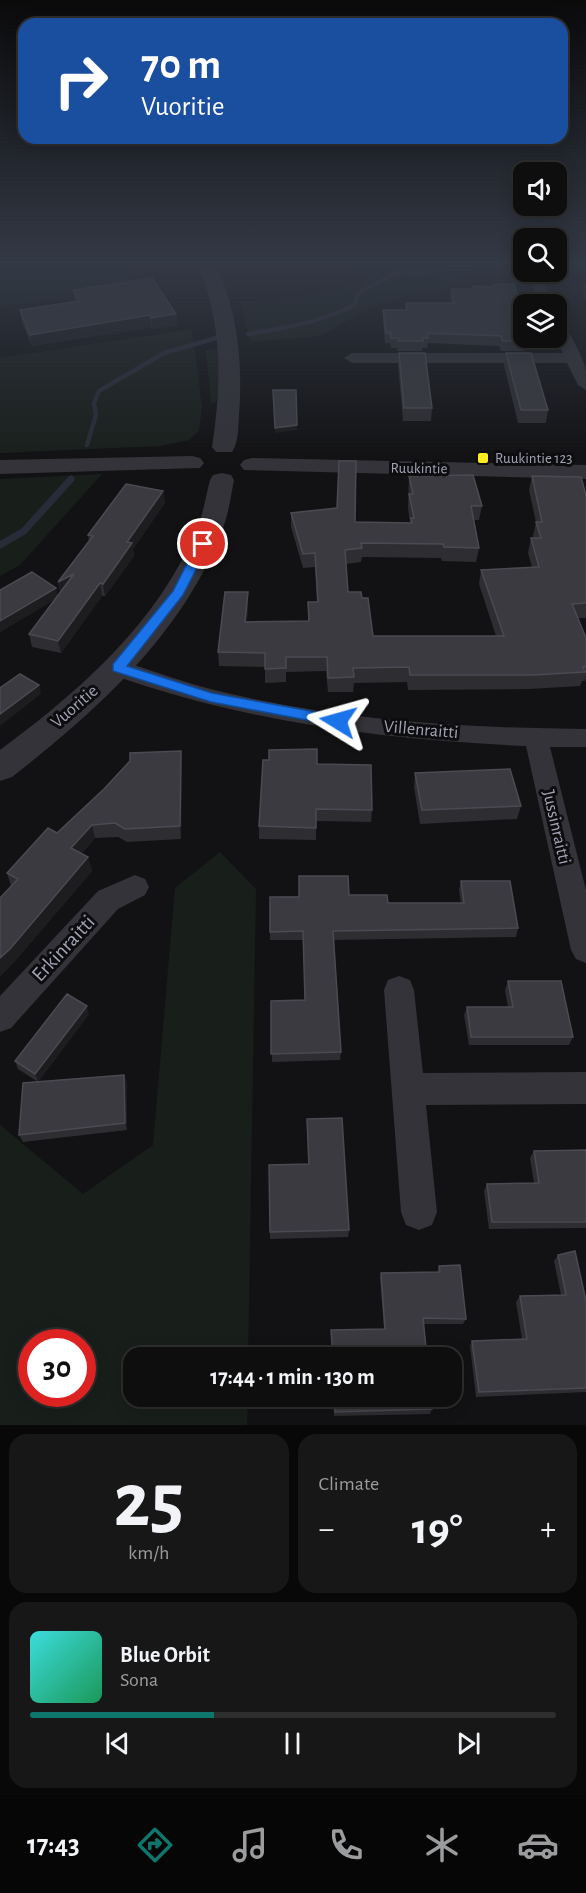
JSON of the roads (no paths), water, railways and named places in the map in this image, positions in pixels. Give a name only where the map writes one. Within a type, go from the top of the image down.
[{"type":"street","points":[[224,447],[231,360],[226,328]]},
{"type":"street","points":[[567,343],[586,385]]},
{"type":"street","points":[[352,358],[575,358]]},
{"type":"street","points":[[224,447],[248,455],[252,465],[239,477],[222,480],[196,473],[192,463],[199,453],[224,447]]},
{"type":"street","points":[[0,467],[192,463]]},
{"type":"street","name":"Ruukintie","points":[[252,465],[586,471]]},
{"type":"street","name":"Vuoritie","points":[[0,768],[118,668],[179,593],[211,528],[222,480]]},
{"type":"street","name":"Villenraitti","points":[[118,668],[211,697],[316,718],[425,731],[536,738],[586,738]]},
{"type":"street","name":"Jussinraitti","points":[[536,738],[586,950]]},
{"type":"street","name":"Erkinraitti","points":[[0,1018],[108,900],[135,887]]},
{"type":"street","points":[[399,990],[419,1212]]},
{"type":"street","points":[[408,1089],[586,1088]]},
{"type":"waterway","points":[[248,334],[284,328]]},
{"type":"waterway","points":[[87,445],[96,415],[94,403],[99,391],[164,353],[216,338]]},
{"type":"waterway","points":[[0,545],[24,531],[71,479]]},
{"type":"place","name":"Ruukintie 123","points":[[483,458]]}]
